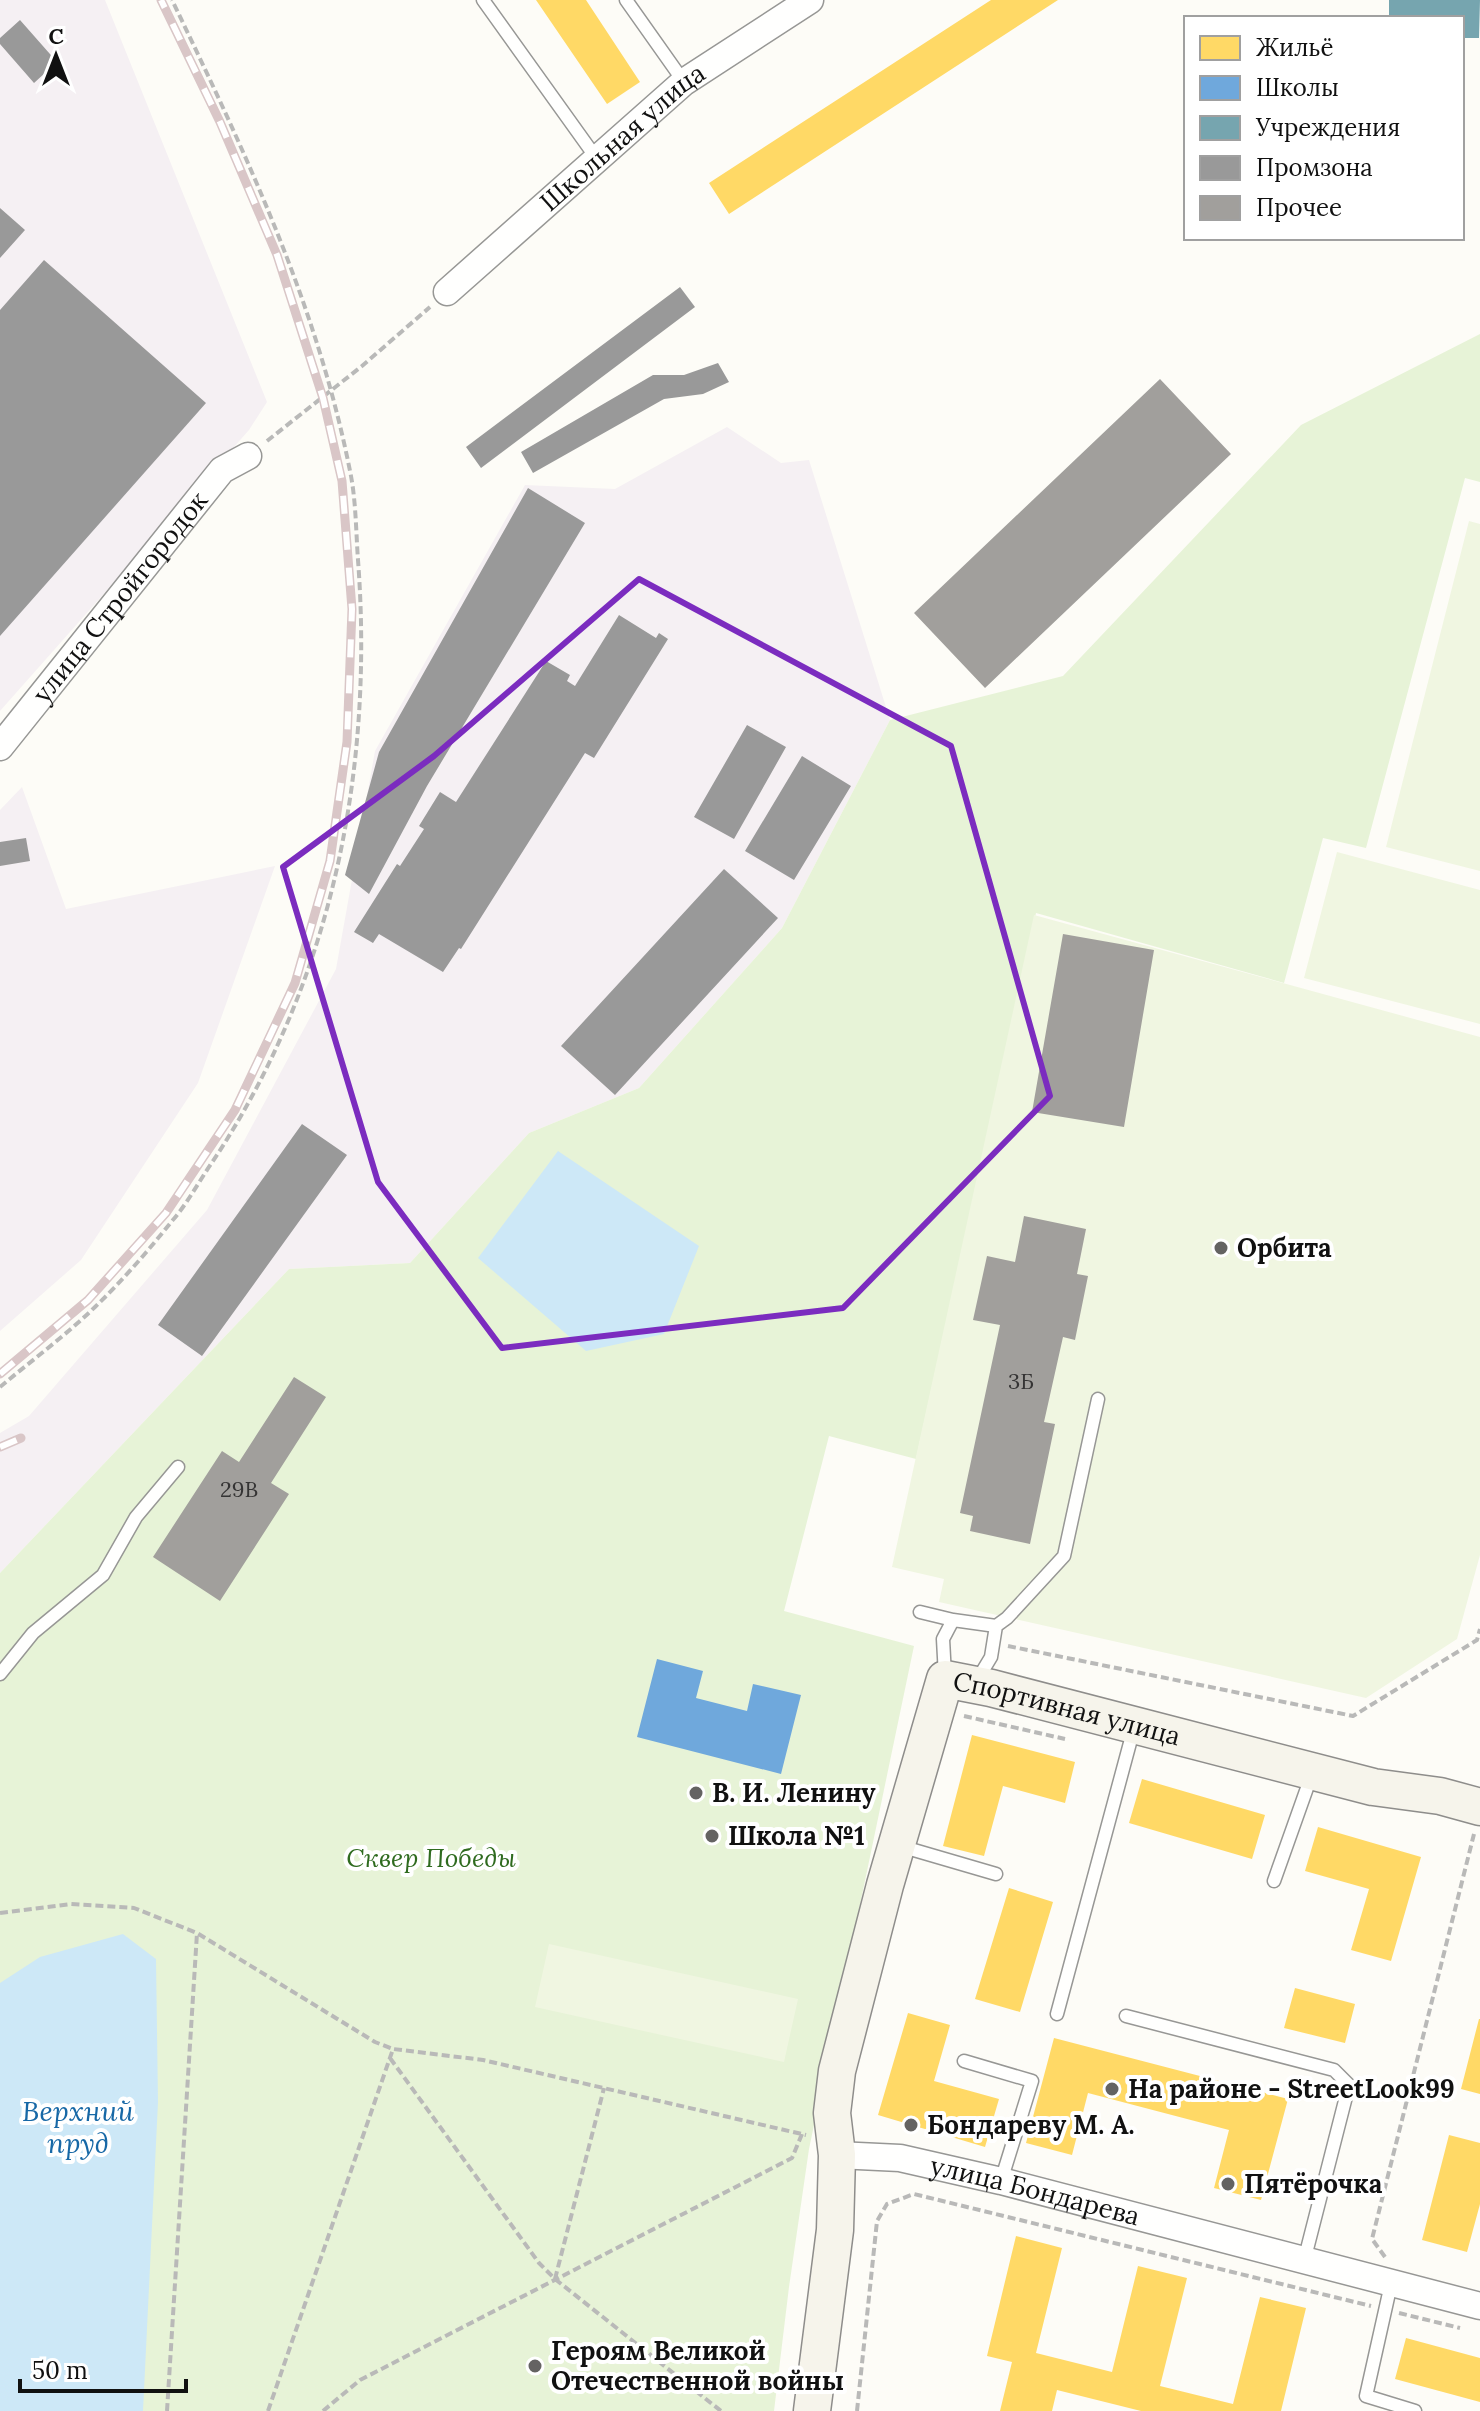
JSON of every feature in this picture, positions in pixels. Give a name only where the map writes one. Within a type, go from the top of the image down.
[{"type":"street","name":"Школьная улица","points":[[447,292],[684,82],[810,0]]},
{"type":"street","name":"улица Стройгородок","points":[[0,747],[222,470],[248,456]]},
{"type":"street","name":"Спортивная улица","points":[[827,2146],[837,2071],[897,1845],[960,1682],[1373,1787],[1440,1796],[1478,1814]]},
{"type":"street","name":"улица Бондарева","points":[[827,2146],[900,2158],[1001,2181],[1480,2306]]},
{"type":"street","points":[[812,2411],[835,2230],[827,2146]]},
{"type":"lane","points":[[483,0],[597,159]]},
{"type":"lane","points":[[626,0],[684,82]]},
{"type":"lane","points":[[953,1620],[943,1639],[960,1682],[991,1657],[996,1626],[1064,1556],[1098,1399]]},
{"type":"lane","points":[[0,1674],[33,1633],[103,1575],[136,1517],[178,1467]]},
{"type":"lane","points":[[920,1612],[996,1626]]},
{"type":"lane","points":[[1057,2014],[1135,1725]]},
{"type":"lane","points":[[1274,1881],[1313,1771]]},
{"type":"lane","points":[[897,1845],[996,1874]]},
{"type":"lane","points":[[1126,2016],[1334,2070],[1349,2085],[1304,2261]]},
{"type":"lane","points":[[964,2061],[1032,2081],[1001,2181]]},
{"type":"lane","points":[[1391,2284],[1366,2396],[1415,2411]]},
{"type":"path","points":[[0,1387],[95,1308],[174,1219],[244,1115],[304,986],[340,863],[358,743],[362,609],[352,479],[331,391],[287,251],[229,118],[172,0]]},
{"type":"path","points":[[248,456],[331,391],[447,292]]},
{"type":"path","points":[[993,1643],[1353,1716],[1477,1640],[1480,1629]]},
{"type":"path","points":[[1391,2284],[1394,2269],[1372,2239],[1478,1814]]},
{"type":"path","points":[[0,1913],[71,1904],[134,1908],[197,1933],[375,2042],[393,2049],[483,2060],[802,2134],[827,2146]]},
{"type":"path","points":[[167,2411],[197,1933]]},
{"type":"path","points":[[268,2411],[393,2049]]},
{"type":"path","points":[[390,2058],[539,2263],[721,2411]]},
{"type":"path","points":[[555,2279],[604,2088]]},
{"type":"path","points":[[323,2411],[360,2380],[792,2158],[802,2134]]},
{"type":"path","points":[[857,2411],[877,2221],[887,2204],[914,2194],[1466,2330]]},
{"type":"highlighted area","points":[[639,579],[951,746],[1050,1096],[843,1308],[502,1348],[378,1182],[283,867],[434,756]]},
{"type":"shaded area","points":[[0,0],[105,0],[267,402],[249,430],[0,711]]},
{"type":"shaded area","points":[[727,427],[781,463],[809,460],[890,720],[782,928],[639,1088],[529,1133],[410,1263],[289,1269],[0,1573],[0,1433],[29,1416],[207,1210],[336,969],[375,751],[525,485],[615,489]]},
{"type":"shaded area","points":[[22,787],[66,909],[275,866],[198,1083],[81,1260],[0,1331],[0,810]]},
{"type":"green space","name":"Сквер Победы","points":[[1480,334],[1480,482],[1465,478],[1366,848],[1323,838],[1284,983],[1036,913],[916,1459],[829,1436],[784,1611],[914,1646],[809,2149],[774,2411],[0,2411],[0,1573],[289,1269],[410,1263],[529,1133],[639,1088],[782,928],[890,720],[1063,676],[1301,425]]},
{"type":"green space","points":[[1469,521],[1480,524],[1480,871],[1386,847]]},
{"type":"green space","points":[[1337,852],[1480,890],[1480,1024],[1304,978]]},
{"type":"green space","name":"Орбита","points":[[1034,915],[1480,1037],[1480,1555],[1457,1639],[1366,1698],[939,1602],[944,1579],[892,1567]]},
{"type":"green space","points":[[549,1944],[798,1999],[784,2062],[535,2007]]},
{"type":"water","points":[[558,1151],[699,1246],[664,1334],[586,1351],[478,1258]]},
{"type":"water","name":"Верхний пруд","points":[[123,1934],[156,1959],[158,2102],[143,2411],[0,2411],[0,1983],[40,1957]]},
{"type":"building: Жильё","points":[[536,0],[586,0],[640,82],[607,104]]},
{"type":"building: Жильё","points":[[991,0],[1058,0],[729,214],[709,183]]},
{"type":"building: Жильё","points":[[972,1735],[1075,1762],[1065,1803],[1003,1786],[984,1856],[943,1846]]},
{"type":"building: Жильё","points":[[1142,1779],[1265,1815],[1252,1859],[1129,1823]]},
{"type":"building: Жильё","points":[[1318,1827],[1421,1857],[1391,1961],[1351,1950],[1369,1889],[1305,1871]]},
{"type":"building: Жильё","points":[[1009,1888],[1053,1902],[1020,2012],[975,1999]]},
{"type":"building: Жильё","points":[[1295,1988],[1355,2004],[1345,2043],[1284,2028]]},
{"type":"building: Жильё","points":[[908,2013],[950,2025],[934,2081],[999,2099],[985,2147],[878,2115]]},
{"type":"building: Жильё","points":[[1480,2019],[1480,2094],[1461,2089]]},
{"type":"building: Жильё","points":[[1054,2038],[1288,2099],[1261,2200],[1214,2188],[1229,2130],[1088,2093],[1072,2155],[1026,2143]]},
{"type":"building: Жильё","points":[[1449,2135],[1480,2143],[1480,2204],[1467,2252],[1422,2240]]},
{"type":"building: Жильё","points":[[1016,2236],[1062,2248],[1036,2353],[1112,2372],[1138,2266],[1187,2278],[1160,2386],[1233,2404],[1260,2297],[1306,2308],[1281,2411],[1141,2411],[1057,2390],[1052,2411],[1000,2411],[1012,2362],[987,2356]]},
{"type":"building: Жильё","points":[[1406,2338],[1480,2358],[1480,2402],[1395,2379]]},
{"type":"building: Школы","points":[[657,1659],[703,1671],[696,1698],[747,1711],[753,1684],[801,1695],[781,1774],[637,1737]]},
{"type":"building: Учреждения","points":[[1389,0],[1480,0],[1479,38],[1464,38],[1464,16],[1389,16]]},
{"type":"building: Промзона","points":[[20,20],[57,62],[34,83],[0,44],[0,38]]},
{"type":"building: Промзона","points":[[0,208],[25,230],[0,258]]},
{"type":"building: Промзона","points":[[44,260],[206,403],[0,636],[0,310]]},
{"type":"building: Промзона","points":[[680,287],[695,307],[481,468],[466,447]]},
{"type":"building: Промзона","points":[[718,363],[729,382],[703,394],[664,399],[533,473],[521,452],[653,375],[684,375]]},
{"type":"building: Промзона","points":[[528,488],[585,523],[427,786],[369,894],[345,875],[379,752]]},
{"type":"building: Промзона","points":[[619,615],[656,638],[659,633],[668,639],[594,758],[585,753],[461,949],[443,972],[379,934],[373,943],[354,932],[397,864],[400,866],[424,829],[419,826],[440,792],[456,802],[546,661],[570,675],[567,681],[575,686]]},
{"type":"building: Промзона","points":[[747,725],[786,747],[734,839],[694,817]]},
{"type":"building: Промзона","points":[[802,756],[851,786],[794,880],[745,851]]},
{"type":"building: Промзона","points":[[26,838],[30,861],[0,866],[0,842]]},
{"type":"building: Промзона","points":[[724,869],[778,918],[615,1095],[561,1046]]},
{"type":"building: Промзона","points":[[302,1124],[347,1155],[202,1356],[158,1325]]},
{"type":"building: Прочее","points":[[1160,379],[1231,454],[985,688],[914,613]]},
{"type":"building: Прочее","points":[[1063,934],[1154,950],[1124,1127],[1032,1112]]},
{"type":"building: Прочее","points":[[1024,1216],[1086,1229],[1077,1274],[1088,1276],[1075,1340],[1063,1337],[1044,1422],[1055,1424],[1030,1544],[970,1531],[973,1516],[960,1513],[1000,1325],[973,1320],[987,1256],[1015,1262]]},
{"type":"building: Прочее","points":[[294,1377],[326,1397],[271,1483],[289,1494],[220,1601],[153,1557],[222,1451],[239,1462]]},
{"type":"railway","points":[[0,1374],[88,1300],[166,1213],[235,1110],[295,983],[330,861],[347,742],[352,609],[342,481],[323,398],[277,255],[220,122],[161,0]]},
{"type":"railway","points":[[0,1447],[21,1438]]},
{"type":"place","name":"Орбита","points":[[1221,1248]]},
{"type":"place","name":"В. И. Ленину","points":[[696,1793]]},
{"type":"place","name":"Школа №1","points":[[712,1836]]},
{"type":"place","name":"На районе - StreetLook99","points":[[1112,2089]]},
{"type":"place","name":"Бондареву М. А.","points":[[911,2125]]},
{"type":"place","name":"Пятёрочка","points":[[1228,2184]]},
{"type":"place","name":"Героям Великой Отечественной войны","points":[[535,2366]]}]
